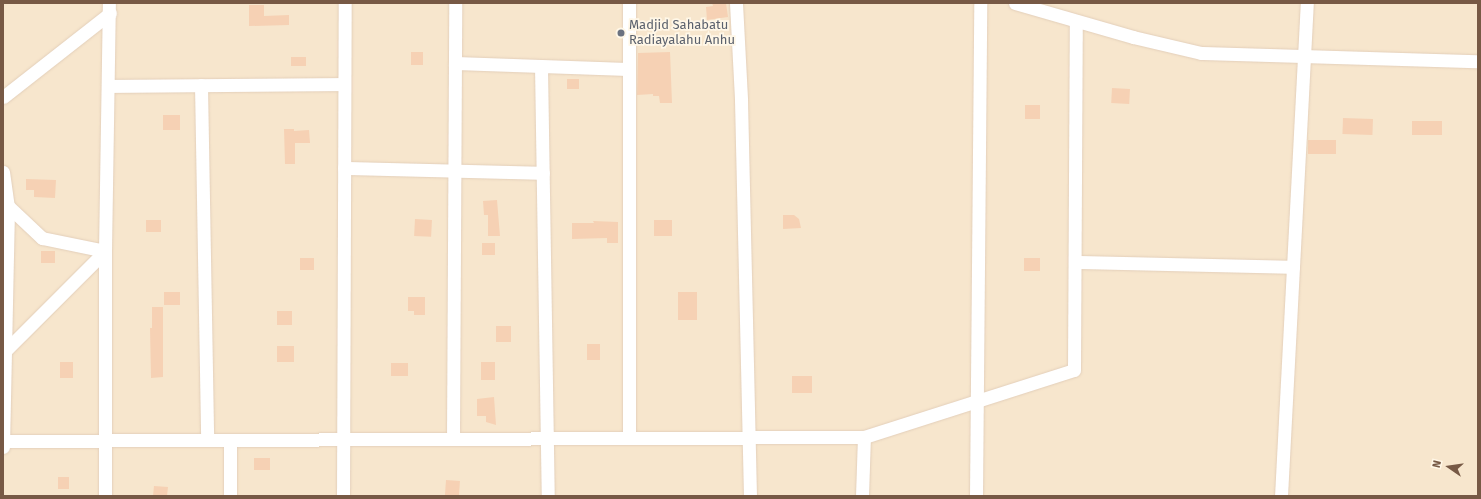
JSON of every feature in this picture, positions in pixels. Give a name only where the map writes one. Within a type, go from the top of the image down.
[{"type":"street","points":[[343,496],[342,439],[345,3]]},
{"type":"street","points":[[453,438],[455,3]]},
{"type":"street","points":[[629,3],[629,437]]},
{"type":"street","points":[[736,3],[741,100],[750,496]]},
{"type":"street","points":[[976,496],[980,3]]},
{"type":"street","points":[[1015,3],[1133,37],[1201,53],[1478,61]]},
{"type":"street","points":[[1281,496],[1308,3]]},
{"type":"street","points":[[105,496],[105,250],[109,8]]},
{"type":"street","points":[[3,97],[109,8]]},
{"type":"street","points":[[3,441],[749,436],[864,437],[1074,370],[1076,21]]},
{"type":"street","points":[[454,63],[628,69]]},
{"type":"street","points":[[541,66],[548,496]]},
{"type":"street","points":[[108,86],[344,84]]},
{"type":"street","points":[[201,85],[207,440]]},
{"type":"street","points":[[344,168],[543,173]]},
{"type":"street","points":[[3,172],[6,208],[3,447]]},
{"type":"street","points":[[6,208],[42,238],[105,250]]},
{"type":"street","points":[[4,351],[105,250]]},
{"type":"street","points":[[1075,262],[1293,267]]},
{"type":"street","points":[[862,496],[864,437]]},
{"type":"street","points":[[230,440],[230,496]]},
{"type":"shaded area","points":[[3,3],[1478,3],[1478,496],[3,496]]},
{"type":"building","points":[[712,3],[726,3],[728,17],[707,20],[706,7],[713,6]]},
{"type":"building","points":[[249,5],[264,5],[264,16],[289,15],[289,25],[249,26]]},
{"type":"building","points":[[411,52],[423,52],[423,65],[411,65]]},
{"type":"building","points":[[670,52],[672,103],[660,103],[659,96],[653,96],[653,94],[637,95],[638,53]]},
{"type":"building","points":[[291,57],[306,57],[306,66],[291,66]]},
{"type":"building","points":[[567,79],[579,79],[579,89],[567,89]]},
{"type":"building","points":[[1112,88],[1130,89],[1129,104],[1111,103]]},
{"type":"building","points":[[1025,105],[1040,105],[1040,119],[1025,119]]},
{"type":"building","points":[[163,115],[180,115],[180,130],[163,130]]},
{"type":"building","points":[[1343,118],[1373,119],[1372,135],[1342,134]]},
{"type":"building","points":[[1412,121],[1442,121],[1442,135],[1412,135]]},
{"type":"building","points":[[284,129],[294,129],[294,131],[309,130],[310,143],[295,143],[295,164],[285,164]]},
{"type":"building","points":[[1308,140],[1336,140],[1336,154],[1308,154]]},
{"type":"building","points":[[26,179],[56,180],[55,198],[34,197],[34,190],[26,190]]},
{"type":"building","points":[[497,200],[500,236],[488,236],[488,215],[484,215],[483,201]]},
{"type":"building","points":[[783,215],[794,215],[799,219],[801,228],[783,229]]},
{"type":"building","points":[[415,219],[432,220],[431,237],[414,236]]},
{"type":"building","points":[[146,220],[161,220],[161,232],[146,232]]},
{"type":"building","points":[[654,220],[672,220],[672,236],[654,236]]},
{"type":"building","points":[[593,221],[618,222],[618,243],[607,243],[607,238],[572,239],[572,223],[594,223]]},
{"type":"building","points":[[482,243],[495,243],[495,255],[482,255]]},
{"type":"building","points":[[41,251],[55,251],[55,263],[41,263]]},
{"type":"building","points":[[300,258],[314,258],[314,270],[300,270]]},
{"type":"building","points":[[1024,258],[1040,258],[1040,271],[1024,271]]},
{"type":"building","points":[[164,292],[180,292],[180,305],[164,305]]},
{"type":"building","points":[[678,292],[697,292],[697,320],[678,320]]},
{"type":"building","points":[[408,297],[425,297],[425,315],[414,315],[414,311],[408,311]]},
{"type":"building","points":[[152,307],[163,307],[163,377],[151,378],[150,328],[152,328]]},
{"type":"building","points":[[277,311],[292,311],[292,325],[277,325]]},
{"type":"building","points":[[496,326],[511,326],[511,342],[496,342]]},
{"type":"building","points":[[587,344],[600,344],[600,360],[587,360]]},
{"type":"building","points":[[277,346],[294,346],[294,362],[277,362]]},
{"type":"building","points":[[60,362],[73,362],[73,378],[60,378]]},
{"type":"building","points":[[481,362],[495,362],[495,380],[481,380]]},
{"type":"building","points":[[391,363],[408,363],[408,376],[391,376]]},
{"type":"building","points":[[792,376],[812,376],[812,393],[792,393]]},
{"type":"building","points":[[494,397],[496,425],[486,422],[486,416],[477,416],[477,399]]},
{"type":"building","points":[[254,458],[270,458],[270,470],[254,470]]},
{"type":"building","points":[[58,477],[69,477],[69,489],[58,489]]},
{"type":"building","points":[[446,480],[460,481],[459,496],[445,496]]},
{"type":"building","points":[[154,486],[168,487],[167,496],[153,496]]},
{"type":"place","name":"Madjid Sahabatu Radiayalahu Anhu","points":[[621,33]]}]
